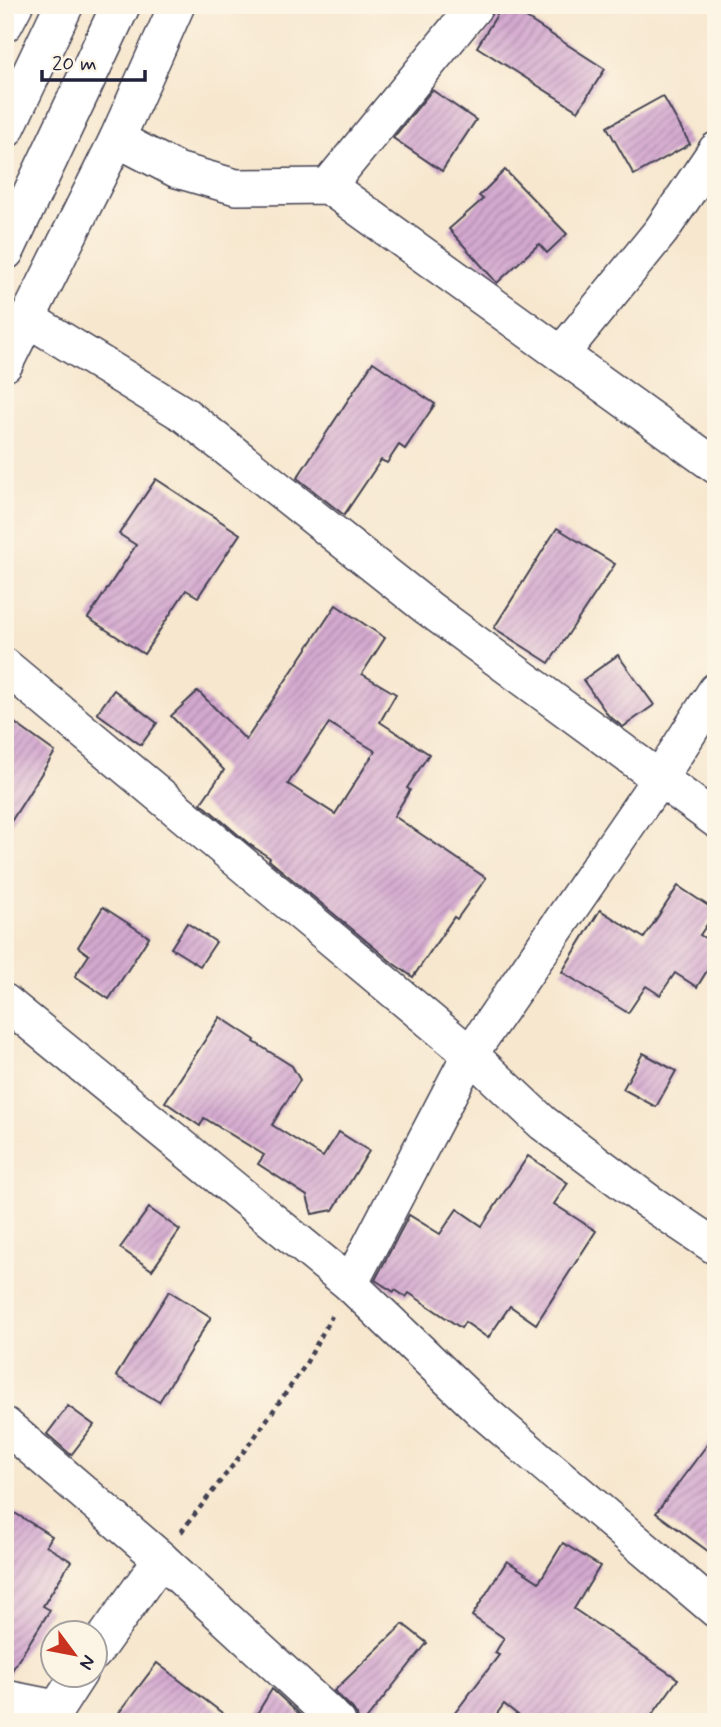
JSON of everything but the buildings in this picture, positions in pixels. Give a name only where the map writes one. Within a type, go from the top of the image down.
[{"type":"highway","points":[[5,129],[65,5]]},
{"type":"highway","points":[[5,251],[121,5]]},
{"type":"street","points":[[5,24],[15,5]]},
{"type":"street","points":[[5,364],[117,139],[177,5]]},
{"type":"street","points":[[328,186],[477,5]]},
{"type":"street","points":[[117,139],[177,170],[236,187],[328,186],[716,466]]},
{"type":"street","points":[[561,354],[661,231],[716,150]]},
{"type":"street","points":[[28,319],[186,415],[428,608],[716,820]]},
{"type":"street","points":[[5,666],[470,1054],[542,1124],[716,1247]]},
{"type":"street","points":[[350,1284],[470,1054],[659,779],[716,690]]},
{"type":"street","points":[[5,1002],[350,1284],[481,1410],[716,1610]]},
{"type":"street","points":[[5,1425],[161,1559],[338,1722]]},
{"type":"street","points":[[108,1633],[161,1559]]},
{"type":"street","points":[[5,1698],[52,1715],[70,1688]]},
{"type":"path","points":[[161,1559],[254,1438],[304,1367],[350,1284]]}]
